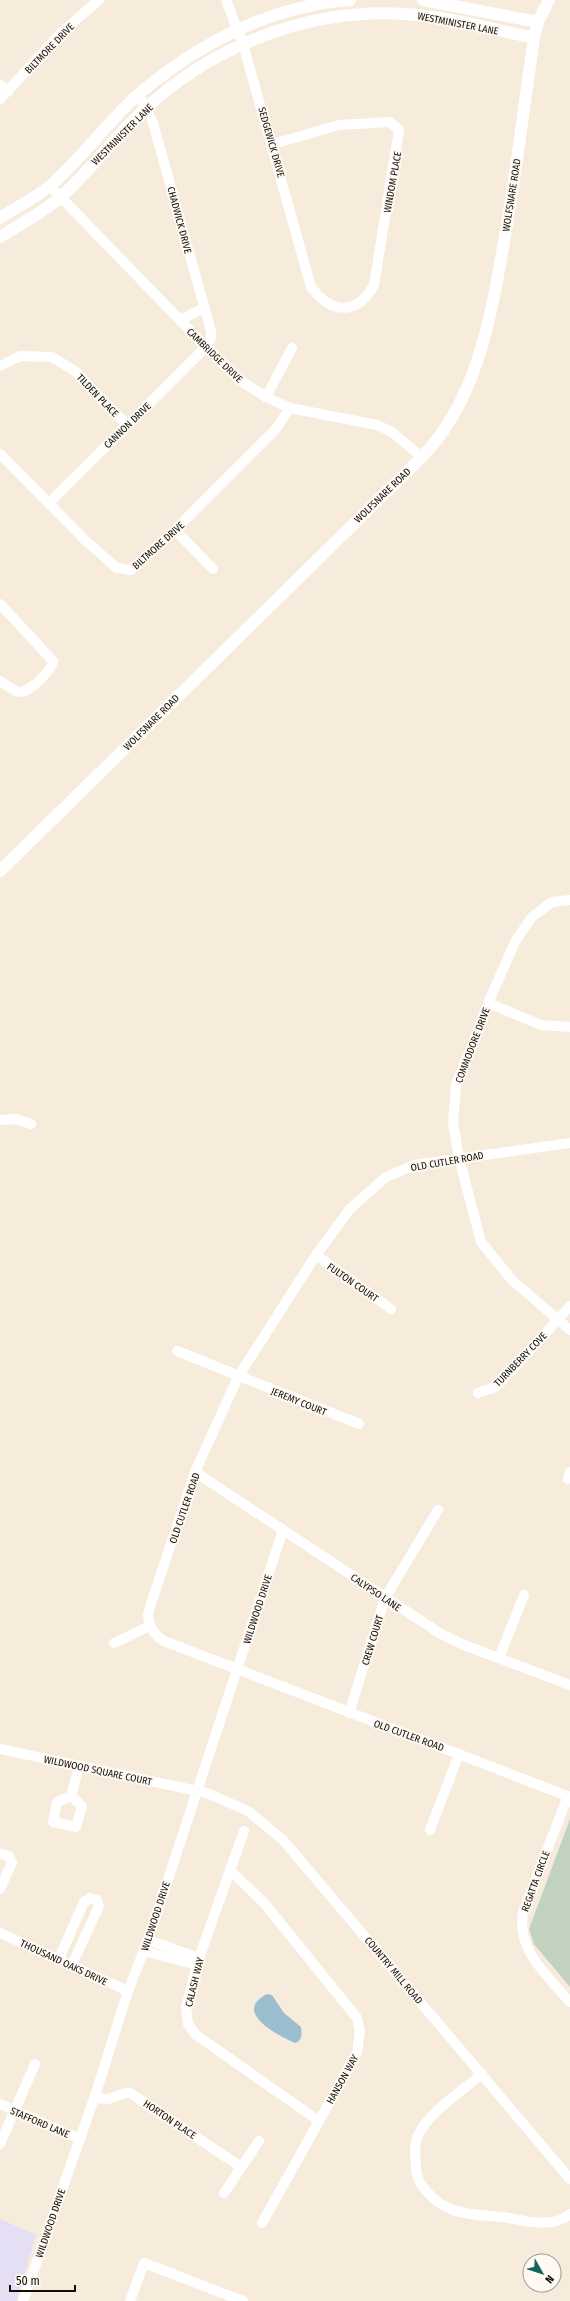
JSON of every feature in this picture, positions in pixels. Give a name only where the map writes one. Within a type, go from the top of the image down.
[{"type":"street","name":"BILTMORE DRIVE","points":[[0,99],[63,31],[99,0]]},
{"type":"street","name":"SEDGEWICK DRIVE","points":[[226,0],[243,44],[273,144],[311,287]]},
{"type":"street","name":"WESTMINISTER LANE","points":[[0,218],[50,186],[139,94],[184,58],[238,29],[281,13],[330,2],[350,0]]},
{"type":"street","name":"WESTMINISTER LANE","points":[[423,0],[538,22]]},
{"type":"street","name":"WOLFSNARE ROAD","points":[[0,871],[422,457],[444,430],[465,390],[481,348],[492,306],[511,204],[534,38],[538,22],[549,0]]},
{"type":"street","name":"WESTMINISTER LANE","points":[[0,237],[61,197],[146,108],[195,70],[243,44],[275,30],[312,21],[366,14],[420,15],[534,38]]},
{"type":"street","points":[[0,85],[9,91]]},
{"type":"street","name":"CHADWICK DRIVE","points":[[139,94],[146,108],[162,152],[211,331],[211,338],[206,347]]},
{"type":"street","name":"WINDOM PLACE","points":[[273,144],[339,125],[390,122],[399,130],[374,285],[368,296],[359,304],[344,308],[327,303],[311,287]]},
{"type":"street","name":"CAMBRIDGE DRIVE","points":[[50,186],[206,347],[244,383],[266,397],[290,408],[377,425],[392,432],[422,457]]},
{"type":"street","points":[[180,320],[204,308]]},
{"type":"street","name":"CANNON DRIVE","points":[[48,503],[206,347]]},
{"type":"street","points":[[266,397],[292,348]]},
{"type":"street","name":"TILDEN PLACE","points":[[0,366],[20,356],[52,357],[75,371],[127,425]]},
{"type":"street","name":"BILTMORE DRIVE","points":[[0,454],[48,503],[112,564],[123,570],[131,570],[175,530],[275,430],[290,408]]},
{"type":"street","points":[[175,530],[213,569]]},
{"type":"street","points":[[0,604],[54,661],[52,668],[28,690],[17,692],[0,682]]},
{"type":"street","name":"COMMODORE DRIVE","points":[[570,900],[552,902],[532,917],[516,940],[488,1003],[456,1084],[453,1123],[459,1158],[481,1242],[512,1280],[570,1330]]},
{"type":"street","points":[[488,1003],[541,1025],[570,1027]]},
{"type":"street","points":[[0,1120],[16,1119],[30,1124]]},
{"type":"street","name":"OLD CUTLER ROAD","points":[[569,1796],[164,1641],[155,1634],[150,1626],[148,1613],[195,1472],[238,1377],[316,1255],[350,1209],[386,1177],[414,1165],[570,1143]]},
{"type":"street","name":"FULTON COURT","points":[[316,1255],[391,1309]]},
{"type":"street","name":"TURNBERRY COVE","points":[[478,1393],[495,1387],[570,1306]]},
{"type":"street","name":"JEREMY COURT","points":[[177,1351],[238,1377],[359,1424]]},
{"type":"street","name":"CALYPSO LANE","points":[[195,1472],[442,1634],[570,1685]]},
{"type":"street","name":"CREW COURT","points":[[349,1713],[385,1598],[438,1510]]},
{"type":"street","name":"WILDWOOD DRIVE","points":[[23,2301],[94,2098],[128,1992],[148,1940],[283,1530]]},
{"type":"street","points":[[499,1658],[524,1595]]},
{"type":"street","points":[[114,1643],[150,1626]]},
{"type":"street","name":"WILDWOOD SQUARE COURT","points":[[0,1749],[196,1791]]},
{"type":"street","points":[[430,1830],[459,1754]]},
{"type":"street","points":[[71,1796],[79,1767]]},
{"type":"street","name":"COUNTRY MILL ROAD","points":[[196,1791],[220,1798],[248,1811],[283,1840],[570,2179]]},
{"type":"street","name":"REGATTA CIRCLE","points":[[569,1796],[523,1912],[521,1922],[524,1942],[529,1953],[570,2002]]},
{"type":"street","name":"CALASH WAY","points":[[244,1831],[198,1961],[186,2007],[188,2024],[196,2035],[319,2121]]},
{"type":"street","points":[[0,1854],[9,1856],[12,1863],[0,1889]]},
{"type":"street","name":"HANSON WAY","points":[[230,1870],[265,1904],[357,2018],[360,2031],[357,2054],[262,2223]]},
{"type":"street","points":[[59,1959],[84,1902],[90,1898],[94,1898],[97,1900],[99,1906],[72,1965]]},
{"type":"street","name":"THOUSAND OAKS DRIVE","points":[[0,1933],[128,1992]]},
{"type":"street","points":[[148,1940],[198,1961]]},
{"type":"street","points":[[144,1951],[198,1961]]},
{"type":"street","points":[[0,2144],[35,2064]]},
{"type":"street","points":[[482,2074],[441,2109],[421,2131],[417,2138],[415,2150],[416,2179],[436,2202],[452,2210],[534,2222],[548,2222],[570,2214]]},
{"type":"street","name":"HORTON PLACE","points":[[94,2098],[108,2099],[125,2093],[130,2093],[241,2167]]},
{"type":"street","name":"STAFFORD LANE","points":[[0,2104],[80,2139]]},
{"type":"street","points":[[224,2193],[259,2141]]},
{"type":"street","points":[[130,2301],[144,2263],[243,2301]]},
{"type":"shaded area","points":[[0,2219],[36,2235],[16,2301],[0,2301]]},
{"type":"green space","points":[[570,1819],[570,1987],[534,1944],[529,1929]]},
{"type":"water","points":[[267,1994],[272,1995],[284,2013],[301,2027],[301,2037],[299,2041],[295,2043],[269,2029],[256,2015],[254,2008],[257,2001]]}]
